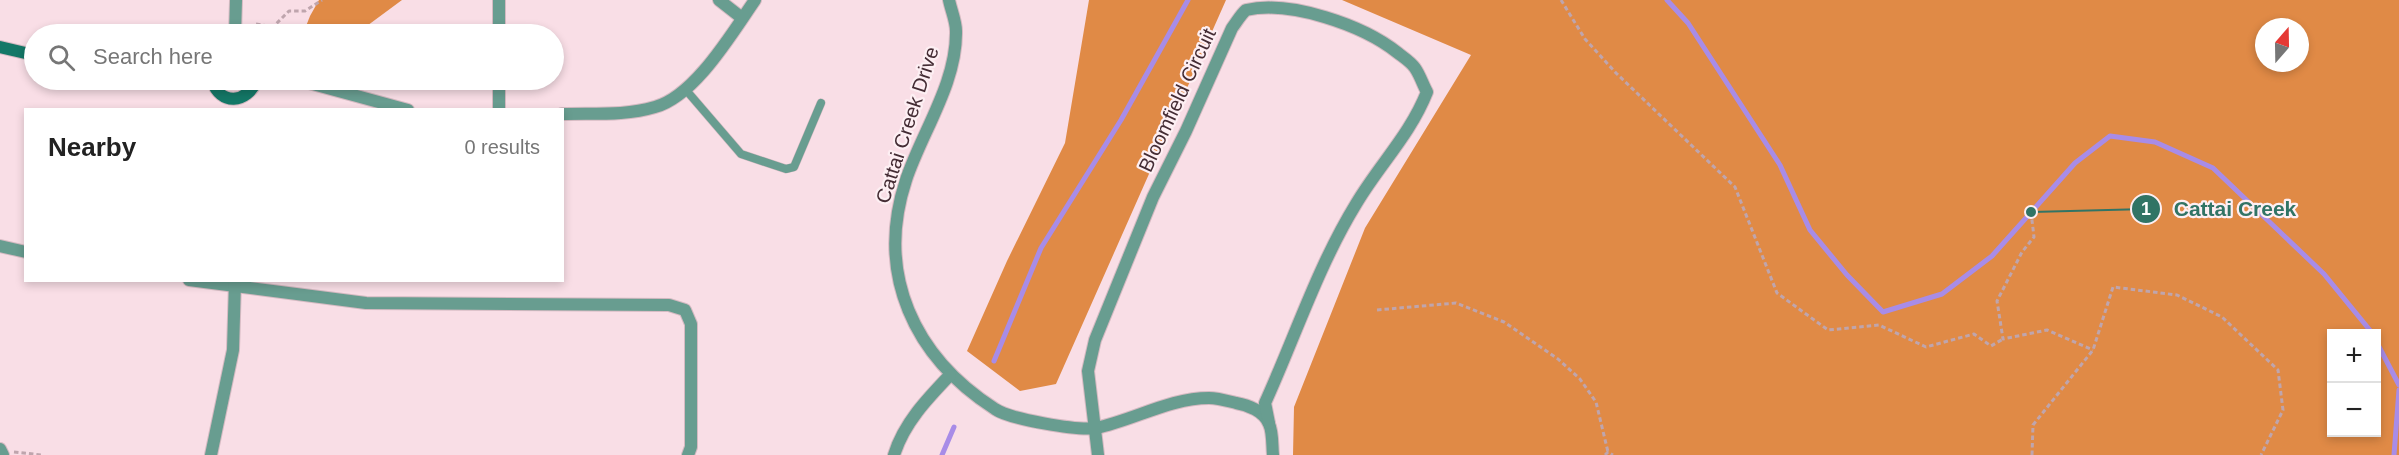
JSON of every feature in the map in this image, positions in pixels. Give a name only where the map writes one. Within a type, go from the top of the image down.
[{"type":"street","points":[[235,24],[236,0]]},
{"type":"street","points":[[499,0],[499,24]]},
{"type":"street","points":[[719,0],[742,18]]},
{"type":"street","points":[[564,114],[638,111],[657,107],[686,90],[711,62],[755,0]]},
{"type":"street","name":"Cattai Creek Drive","points":[[949,0],[956,29],[954,56],[906,180],[897,215],[895,254],[900,292],[921,338],[950,375],[997,411],[1067,428],[1095,428],[1188,400],[1211,398],[1251,405],[1269,423]]},
{"type":"street","name":"Bloomfield Circuit","points":[[1098,455],[1088,371],[1095,340],[1153,197],[1186,131],[1232,28],[1245,10],[1269,2],[1291,2],[1328,10],[1386,43],[1414,66],[1427,92],[1418,116],[1356,203],[1327,259],[1265,403],[1269,423]]},
{"type":"street","points":[[0,47],[24,53]]},
{"type":"street","points":[[216,90],[235,104],[251,90]]},
{"type":"street","points":[[335,90],[401,108]]},
{"type":"street","points":[[499,90],[499,108]]},
{"type":"street","points":[[0,246],[24,252]]},
{"type":"street","points":[[212,282],[366,303],[669,305],[685,310],[691,324],[691,447],[688,455]]},
{"type":"street","points":[[211,455],[233,350],[235,284]]},
{"type":"street","points":[[894,455],[900,436],[926,400],[950,375]]},
{"type":"street","points":[[1269,423],[1273,455]]},
{"type":"lane","points":[[686,90],[741,154],[786,169],[794,167],[821,104]]},
{"type":"path","points":[[276,24],[289,11],[305,11],[322,0]]},
{"type":"path","points":[[1561,0],[1585,39],[1616,73],[1735,187],[1777,293],[1828,330],[1879,325],[1926,347],[1974,334],[1991,346],[2003,339],[2047,330],[2093,350]]},
{"type":"path","points":[[2003,339],[1997,301],[2022,252],[2034,237],[2031,212]]},
{"type":"path","points":[[2032,455],[2033,425],[2093,350],[2113,287],[2177,295],[2222,317],[2278,370],[2283,410],[2261,455]]},
{"type":"path","points":[[1377,310],[1456,303],[1504,322],[1558,359],[1580,379],[1596,402],[1607,454],[1613,455]]},
{"type":"path","points":[[2,453],[42,455]]},
{"type":"shaded area","points":[[319,0],[402,0],[370,24],[307,24]]},
{"type":"shaded area","points":[[1089,0],[1226,0],[1056,384],[1020,391],[967,351],[1007,261],[1065,143]]},
{"type":"shaded area","points":[[1342,0],[2399,0],[2399,455],[1293,455],[1294,407],[1365,228],[1471,55]]},
{"type":"waterway","points":[[994,361],[1041,248],[1121,120],[1188,0]]},
{"type":"waterway","points":[[1667,0],[1688,23],[1780,165],[1810,230],[1847,275],[1883,312],[1942,294],[1992,256],[2075,163],[2110,136],[2155,142],[2213,168],[2324,274],[2369,329]]},
{"type":"waterway","points":[[2381,351],[2399,385]]},
{"type":"waterway","points":[[2394,455],[2399,390]]},
{"type":"waterway","points":[[942,455],[954,427]]},
{"type":"place","name":"Cattai Creek","points":[[2031,212]]}]
